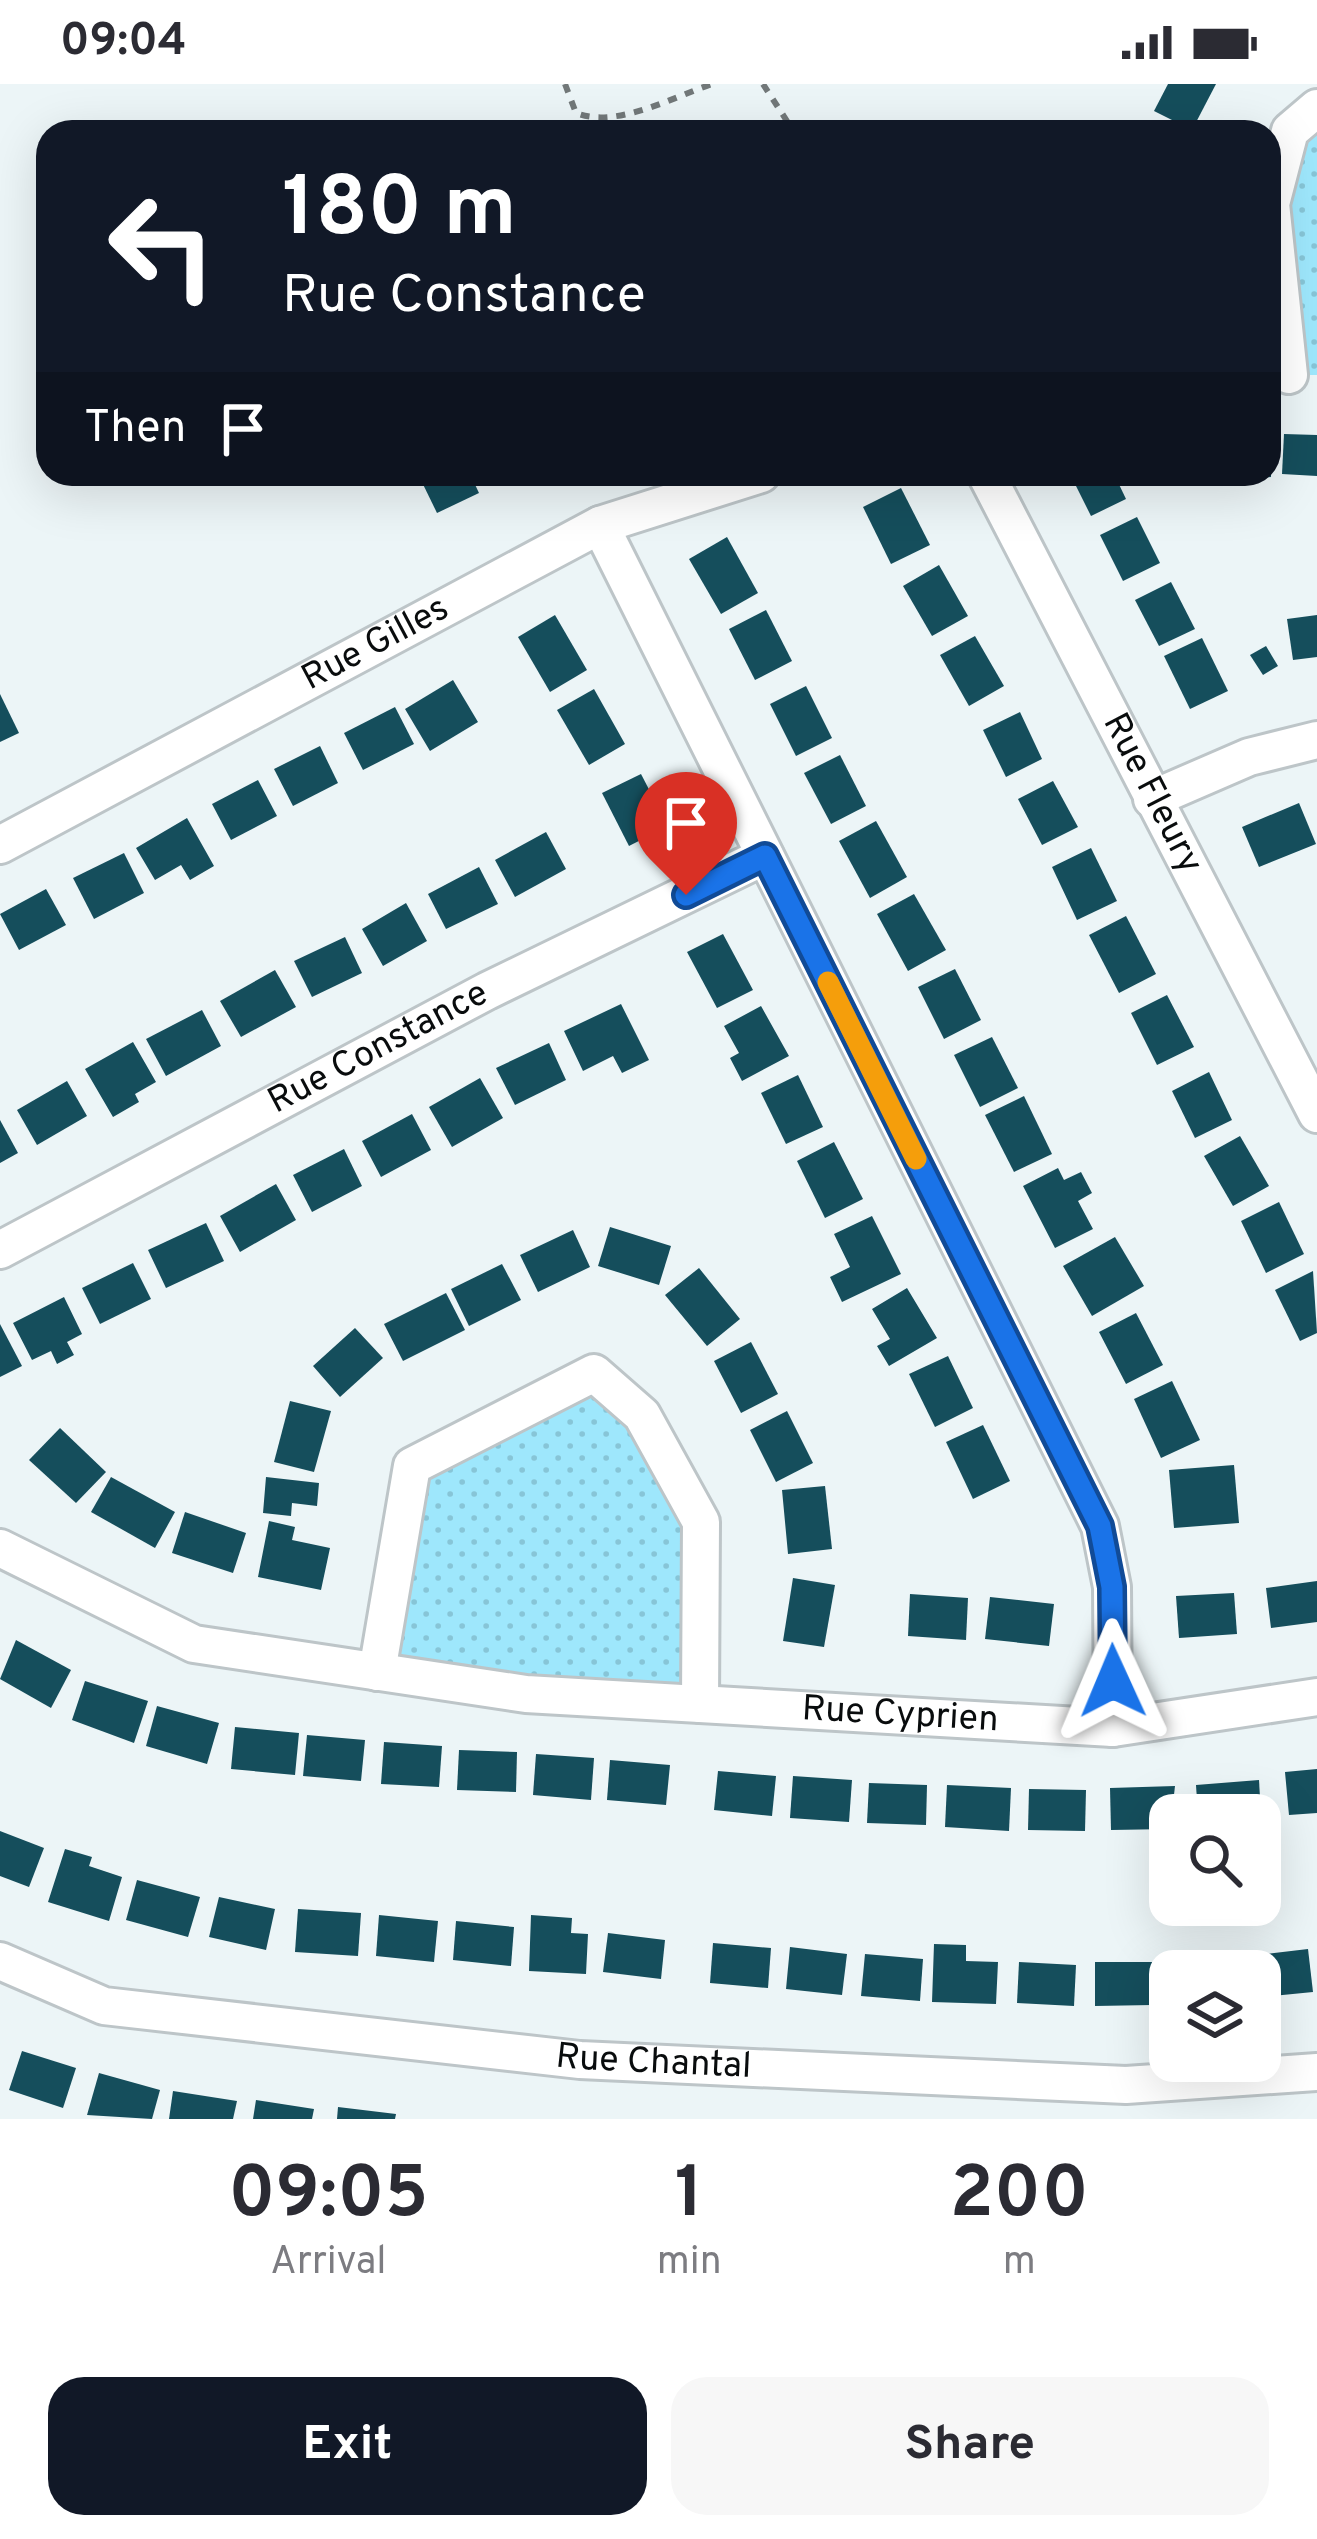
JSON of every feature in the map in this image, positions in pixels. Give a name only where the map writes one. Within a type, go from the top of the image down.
[{"type":"street","points":[[1281,166],[1290,131],[1317,108]]},
{"type":"street","points":[[1281,285],[1292,375]]},
{"type":"street","name":"Rue Gilles","points":[[0,845],[600,525],[723,486]]},
{"type":"street","name":"Rue Fleury","points":[[992,486],[1317,1114]]},
{"type":"street","points":[[600,525],[1100,1526],[1112,1587],[1113,1728]]},
{"type":"street","points":[[1152,799],[1249,758],[1317,740]]},
{"type":"street","name":"Rue Constance","points":[[0,1250],[488,991],[765,856]]},
{"type":"street","points":[[377,1672],[412,1466],[593,1373],[642,1414],[701,1522],[700,1704]]},
{"type":"street","name":"Rue Cyprien","points":[[0,1549],[194,1644],[526,1694],[1113,1728],[1317,1696]]},
{"type":"street","name":"Rue Chantal","points":[[0,1961],[104,2006],[580,2060],[1126,2085],[1317,2072]]},
{"type":"path","points":[[565,84],[576,113],[611,118],[712,84]]},
{"type":"path","points":[[763,84],[786,120]]},
{"type":"shaded area","points":[[1317,108],[1317,375],[1289,375],[1281,299],[1281,183]]},
{"type":"shaded area","points":[[594,1373],[701,1522],[700,1704],[377,1672],[412,1466]]},
{"type":"building","points":[[1168,84],[1216,84],[1197,120],[1172,120],[1154,111]]},
{"type":"building","points":[[1284,434],[1317,435],[1317,476],[1282,474]]},
{"type":"building","points":[[424,486],[476,486],[479,493],[437,513]]},
{"type":"building","points":[[1076,486],[1120,486],[1126,499],[1091,516]]},
{"type":"building","points":[[901,488],[930,545],[891,564],[863,507]]},
{"type":"building","points":[[1137,517],[1160,563],[1123,581],[1100,535]]},
{"type":"building","points":[[727,537],[758,593],[721,614],[689,559]]},
{"type":"building","points":[[939,565],[968,616],[932,636],[903,586]]},
{"type":"building","points":[[1171,582],[1195,629],[1159,646],[1135,600]]},
{"type":"building","points":[[766,610],[792,661],[755,680],[729,629]]},
{"type":"building","points":[[555,615],[587,670],[550,692],[518,637]]},
{"type":"building","points":[[1317,615],[1317,657],[1293,660],[1287,619]]},
{"type":"building","points":[[975,636],[1004,686],[969,706],[940,655]]},
{"type":"building","points":[[1202,638],[1228,691],[1190,709],[1164,656]]},
{"type":"building","points":[[1266,646],[1278,666],[1263,675],[1250,655]]},
{"type":"building","points":[[453,680],[478,722],[430,751],[405,709]]},
{"type":"building","points":[[806,686],[832,738],[796,756],[770,704]]},
{"type":"building","points":[[594,689],[625,744],[589,765],[557,710]]},
{"type":"building","points":[[0,694],[19,733],[0,742]]},
{"type":"building","points":[[395,707],[414,744],[363,770],[344,733]]},
{"type":"building","points":[[1020,712],[1042,759],[1006,777],[983,730]]},
{"type":"building","points":[[320,746],[338,783],[293,806],[274,769]]},
{"type":"building","points":[[840,755],[866,806],[831,824],[804,773]]},
{"type":"building","points":[[641,774],[668,826],[629,846],[602,793]]},
{"type":"building","points":[[258,780],[277,816],[231,840],[212,804]]},
{"type":"building","points":[[1053,781],[1078,827],[1042,845],[1018,799]]},
{"type":"building","points":[[1299,803],[1316,844],[1259,867],[1242,827]]},
{"type":"building","points":[[187,818],[214,866],[190,880],[181,865],[155,880],[136,848]]},
{"type":"building","points":[[876,821],[907,877],[870,898],[839,841]]},
{"type":"building","points":[[546,832],[566,869],[515,897],[495,860]]},
{"type":"building","points":[[1091,848],[1117,901],[1077,920],[1052,867]]},
{"type":"building","points":[[124,853],[144,893],[94,919],[73,878]]},
{"type":"building","points":[[479,867],[498,904],[446,929],[428,894]]},
{"type":"building","points":[[46,889],[66,925],[19,950],[0,914]]},
{"type":"building","points":[[914,894],[946,950],[908,971],[877,914]]},
{"type":"building","points":[[406,903],[427,941],[383,966],[362,929]]},
{"type":"building","points":[[1126,916],[1156,974],[1119,993],[1089,935]]},
{"type":"building","points":[[723,934],[753,990],[717,1008],[687,952]]},
{"type":"building","points":[[345,937],[362,973],[312,997],[294,961]]},
{"type":"building","points":[[955,969],[981,1020],[944,1039],[918,987]]},
{"type":"building","points":[[275,970],[296,1007],[241,1037],[220,1001]]},
{"type":"building","points":[[1167,995],[1194,1047],[1157,1065],[1131,1013]]},
{"type":"building","points":[[621,1004],[649,1060],[622,1073],[613,1056],[583,1071],[564,1031]]},
{"type":"building","points":[[761,1006],[789,1056],[742,1081],[730,1058],[739,1053],[724,1026]]},
{"type":"building","points":[[202,1010],[221,1046],[166,1076],[146,1039]]},
{"type":"building","points":[[992,1037],[1018,1088],[980,1107],[954,1055]]},
{"type":"building","points":[[133,1042],[156,1082],[135,1094],[139,1102],[113,1117],[85,1069]]},
{"type":"building","points":[[549,1043],[566,1080],[515,1105],[496,1068]]},
{"type":"building","points":[[1209,1072],[1232,1120],[1195,1138],[1172,1091]]},
{"type":"building","points":[[798,1075],[823,1127],[786,1144],[761,1093]]},
{"type":"building","points":[[480,1078],[503,1118],[452,1147],[429,1107]]},
{"type":"building","points":[[67,1081],[87,1116],[37,1145],[17,1110]]},
{"type":"building","points":[[1024,1096],[1052,1154],[1014,1172],[985,1115]]},
{"type":"building","points":[[412,1114],[431,1150],[381,1177],[362,1141]]},
{"type":"building","points":[[0,1120],[18,1153],[0,1163]]},
{"type":"building","points":[[1240,1136],[1269,1186],[1233,1206],[1204,1156]]},
{"type":"building","points":[[834,1142],[863,1199],[825,1218],[797,1161]]},
{"type":"building","points":[[344,1149],[362,1186],[312,1212],[293,1175]]},
{"type":"building","points":[[1058,1168],[1064,1180],[1081,1172],[1092,1193],[1078,1201],[1093,1229],[1055,1248],[1023,1186]]},
{"type":"building","points":[[276,1184],[296,1220],[240,1252],[220,1216]]},
{"type":"building","points":[[1279,1202],[1304,1254],[1266,1273],[1241,1221]]},
{"type":"building","points":[[872,1216],[901,1274],[842,1302],[830,1277],[850,1267],[834,1234]]},
{"type":"building","points":[[206,1223],[224,1261],[166,1288],[148,1250]]},
{"type":"building","points":[[610,1227],[671,1246],[659,1285],[598,1266]]},
{"type":"building","points":[[573,1230],[590,1267],[538,1292],[520,1255]]},
{"type":"building","points":[[1115,1237],[1144,1286],[1092,1316],[1063,1266]]},
{"type":"building","points":[[133,1263],[151,1299],[100,1324],[82,1288]]},
{"type":"building","points":[[502,1264],[521,1300],[469,1326],[451,1289]]},
{"type":"building","points":[[699,1268],[740,1319],[707,1346],[665,1295]]},
{"type":"building","points":[[1313,1271],[1317,1333],[1300,1341],[1275,1290]]},
{"type":"building","points":[[907,1288],[937,1338],[889,1366],[877,1346],[890,1339],[872,1309]]},
{"type":"building","points":[[446,1293],[465,1330],[403,1361],[384,1324]]},
{"type":"building","points":[[64,1297],[82,1334],[67,1342],[74,1355],[57,1364],[51,1351],[32,1360],[13,1323]]},
{"type":"building","points":[[1136,1313],[1163,1365],[1126,1384],[1099,1332]]},
{"type":"building","points":[[0,1324],[22,1366],[0,1377]]},
{"type":"building","points":[[355,1328],[383,1358],[340,1397],[313,1366]]},
{"type":"building","points":[[751,1342],[778,1394],[741,1413],[714,1361]]},
{"type":"building","points":[[948,1356],[973,1408],[935,1427],[909,1374]]},
{"type":"building","points":[[1172,1381],[1200,1440],[1161,1458],[1134,1399]]},
{"type":"building","points":[[290,1401],[331,1411],[314,1472],[274,1462]]},
{"type":"building","points":[[787,1411],[813,1463],[776,1482],[750,1430]]},
{"type":"building","points":[[983,1425],[1010,1481],[973,1499],[946,1442]]},
{"type":"building","points":[[60,1428],[106,1472],[76,1503],[29,1460]]},
{"type":"building","points":[[1234,1465],[1239,1523],[1174,1528],[1169,1470]]},
{"type":"building","points":[[111,1477],[175,1512],[155,1548],[91,1512]]},
{"type":"building","points":[[266,1477],[319,1483],[317,1506],[292,1503],[291,1516],[263,1513]]},
{"type":"building","points":[[825,1486],[832,1549],[788,1554],[782,1490]]},
{"type":"building","points":[[185,1512],[246,1533],[233,1573],[172,1553]]},
{"type":"building","points":[[269,1521],[295,1527],[292,1540],[330,1548],[321,1590],[258,1577]]},
{"type":"building","points":[[793,1578],[835,1585],[824,1647],[783,1641]]},
{"type":"building","points":[[1317,1581],[1317,1622],[1271,1628],[1266,1588]]},
{"type":"building","points":[[1234,1593],[1237,1634],[1179,1638],[1176,1596]]},
{"type":"building","points":[[910,1594],[968,1598],[966,1640],[908,1636]]},
{"type":"building","points":[[990,1597],[1054,1604],[1049,1646],[985,1639]]},
{"type":"building","points":[[16,1640],[71,1670],[51,1708],[0,1679]]},
{"type":"building","points":[[85,1681],[148,1701],[134,1743],[72,1720]]},
{"type":"building","points":[[157,1706],[219,1723],[207,1764],[146,1746]]},
{"type":"building","points":[[235,1727],[299,1733],[295,1775],[231,1769]]},
{"type":"building","points":[[307,1735],[365,1740],[361,1781],[303,1776]]},
{"type":"building","points":[[384,1742],[442,1746],[439,1787],[381,1784]]},
{"type":"building","points":[[459,1750],[517,1752],[516,1792],[457,1790]]},
{"type":"building","points":[[536,1754],[594,1758],[591,1800],[533,1795]]},
{"type":"building","points":[[610,1760],[670,1765],[666,1805],[607,1800]]},
{"type":"building","points":[[1317,1769],[1317,1813],[1289,1815],[1285,1772]]},
{"type":"building","points":[[718,1771],[776,1776],[772,1816],[714,1810]]},
{"type":"building","points":[[793,1776],[852,1780],[849,1822],[790,1818]]},
{"type":"building","points":[[1259,1780],[1260,1794],[1197,1794],[1196,1785]]},
{"type":"building","points":[[869,1783],[927,1785],[926,1825],[867,1823]]},
{"type":"building","points":[[947,1785],[1011,1788],[1009,1831],[945,1827]]},
{"type":"building","points":[[1175,1786],[1174,1794],[1149,1794],[1149,1829],[1111,1830],[1110,1788]]},
{"type":"building","points":[[1029,1789],[1086,1790],[1085,1831],[1028,1830]]},
{"type":"building","points":[[0,1831],[44,1848],[29,1887],[0,1876]]},
{"type":"building","points":[[65,1849],[92,1857],[89,1866],[122,1877],[109,1921],[48,1902]]},
{"type":"building","points":[[137,1880],[200,1897],[188,1937],[126,1920]]},
{"type":"building","points":[[219,1897],[275,1909],[266,1950],[209,1937]]},
{"type":"building","points":[[298,1909],[361,1913],[358,1956],[295,1952]]},
{"type":"building","points":[[379,1915],[438,1921],[434,1962],[376,1956]]},
{"type":"building","points":[[531,1915],[572,1918],[571,1933],[588,1934],[586,1974],[529,1971]]},
{"type":"building","points":[[456,1921],[514,1927],[511,1966],[453,1960]]},
{"type":"building","points":[[608,1933],[665,1940],[661,1979],[603,1972]]},
{"type":"building","points":[[713,1943],[771,1948],[768,1988],[710,1983]]},
{"type":"building","points":[[934,1944],[966,1945],[966,1961],[998,1962],[996,2004],[932,2002]]},
{"type":"building","points":[[790,1947],[847,1954],[842,1995],[786,1989]]},
{"type":"building","points":[[1308,1949],[1313,1992],[1281,1995],[1281,1952]]},
{"type":"building","points":[[865,1954],[923,1959],[920,2001],[861,1996]]},
{"type":"building","points":[[1019,1962],[1076,1965],[1074,2006],[1017,2003]]},
{"type":"building","points":[[1095,1962],[1149,1962],[1149,2005],[1095,2006]]},
{"type":"building","points":[[22,2051],[76,2068],[63,2108],[9,2090]]},
{"type":"building","points":[[99,2073],[160,2090],[152,2119],[87,2115]]},
{"type":"building","points":[[173,2091],[237,2101],[233,2119],[169,2119]]},
{"type":"building","points":[[256,2100],[314,2109],[312,2119],[253,2119]]},
{"type":"building","points":[[338,2107],[396,2114],[395,2119],[337,2119]]},
{"type":"slow traffic","points":[[828,982],[916,1159]]},
{"type":"route","points":[[686,895],[765,856],[1100,1526],[1112,1587],[1113,1681]]}]
